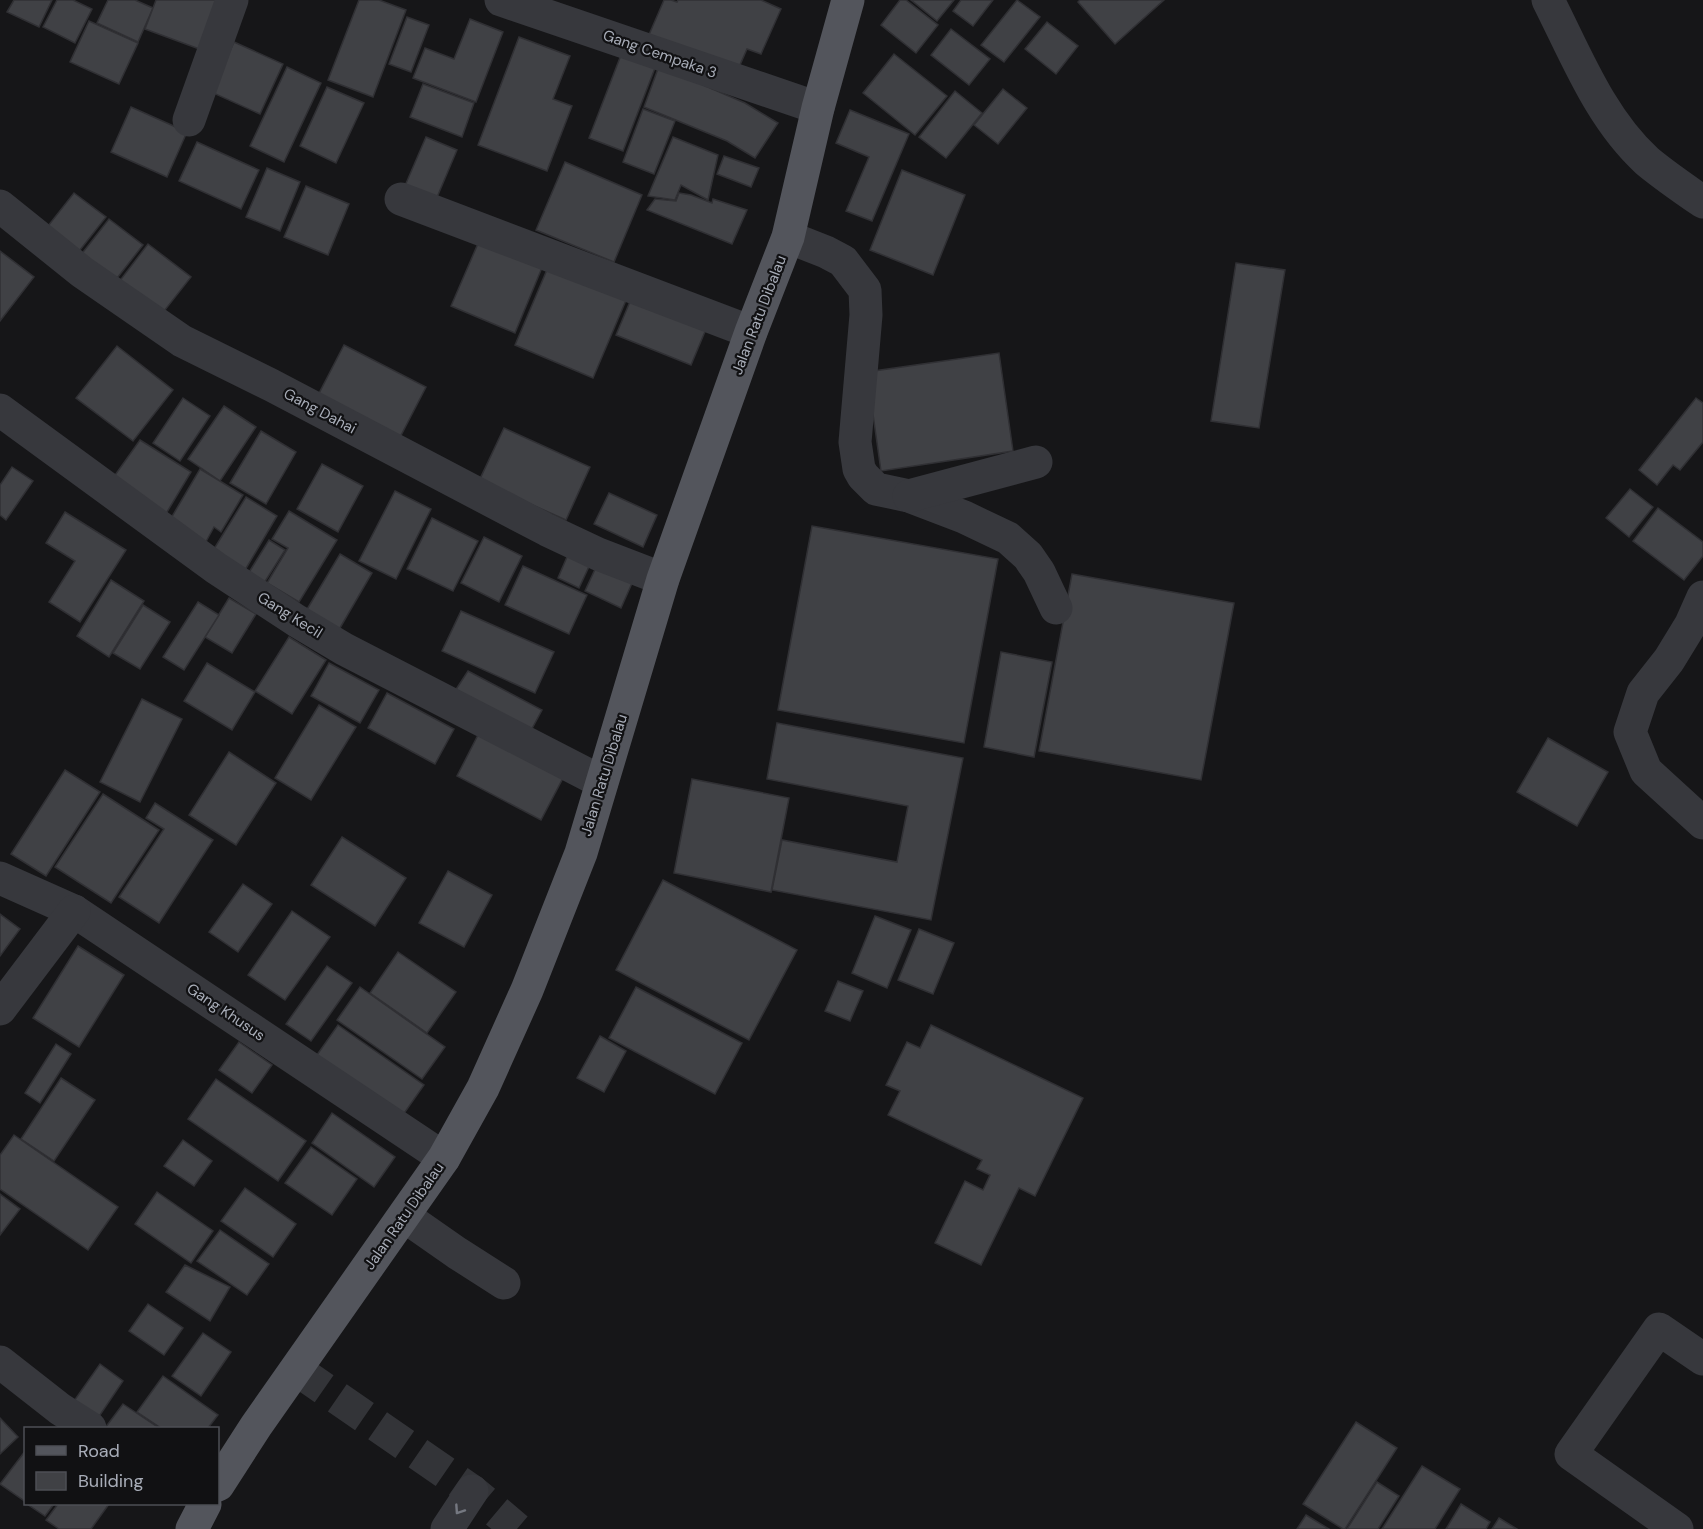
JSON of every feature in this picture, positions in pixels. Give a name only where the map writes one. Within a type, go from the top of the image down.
[{"type":"main road","name":"Jalan Ratu Dibalau","points":[[219,1483],[256,1426],[444,1158],[483,1088],[527,990],[581,853],[663,579],[751,332],[788,237],[818,108],[848,0]]},
{"type":"main road","points":[[192,1529],[204,1505]]},
{"type":"street","points":[[189,120],[232,0]]},
{"type":"street","name":"Gang Cempaka 3","points":[[501,0],[818,108]]},
{"type":"street","points":[[1548,0],[1595,93],[1620,130],[1647,160],[1703,202]]},
{"type":"street","points":[[401,199],[751,332]]},
{"type":"street","name":"Gang Dahai","points":[[0,206],[82,272],[182,341],[271,385],[547,530],[598,554],[663,579]]},
{"type":"street","points":[[788,237],[843,261],[865,290],[866,315],[855,442],[859,469],[863,476],[876,489],[909,496],[1008,538],[1028,556],[1039,572],[1056,608]]},
{"type":"street","name":"Gang Kecil","points":[[0,410],[216,568],[297,621],[344,649],[602,782]]},
{"type":"street","points":[[909,496],[1036,462]]},
{"type":"street","points":[[1703,597],[1691,624],[1669,660],[1643,693],[1630,732],[1646,771],[1703,823]]},
{"type":"street","name":"Gang Khusus","points":[[0,878],[74,911],[444,1158]]},
{"type":"street","points":[[0,1009],[74,911]]},
{"type":"street","points":[[404,1216],[504,1283]]},
{"type":"street","points":[[1677,1529],[1571,1454],[1659,1329],[1703,1359]]},
{"type":"street","points":[[0,1362],[60,1409],[88,1427]]},
{"type":"street","points":[[447,1529],[472,1491]]},
{"type":"building","points":[[14,0],[52,0],[39,27],[7,12]]},
{"type":"building","points":[[57,0],[73,0],[92,9],[75,43],[43,27]]},
{"type":"building","points":[[108,0],[135,0],[153,8],[138,42],[97,23]]},
{"type":"building","points":[[156,0],[221,0],[202,50],[145,29]]},
{"type":"building","points":[[359,0],[379,0],[406,10],[373,97],[328,80]]},
{"type":"building","points":[[664,0],[677,2],[678,0],[761,0],[781,9],[761,54],[747,49],[736,74],[648,37]]},
{"type":"building","points":[[900,0],[906,0],[938,25],[916,53],[881,25]]},
{"type":"building","points":[[911,0],[954,0],[937,21]]},
{"type":"building","points":[[961,0],[993,0],[973,26],[953,11]]},
{"type":"building","points":[[1017,0],[1040,17],[1004,62],[981,45]]},
{"type":"building","points":[[1080,0],[1164,0],[1115,44],[1078,2]]},
{"type":"building","points":[[407,17],[429,25],[411,72],[389,64]]},
{"type":"building","points":[[470,19],[503,32],[476,102],[413,78],[425,48],[454,59]]},
{"type":"building","points":[[89,21],[138,43],[119,84],[70,62]]},
{"type":"building","points":[[1047,22],[1078,46],[1056,74],[1025,49]]},
{"type":"building","points":[[951,29],[990,59],[969,85],[931,55]]},
{"type":"building","points":[[519,37],[570,56],[553,99],[572,106],[547,171],[478,145]]},
{"type":"building","points":[[234,42],[283,64],[260,114],[211,92]]},
{"type":"building","points":[[894,54],[947,96],[915,135],[863,93]]},
{"type":"building","points":[[621,55],[655,68],[623,151],[589,138]]},
{"type":"building","points":[[659,66],[745,103],[778,123],[755,158],[727,141],[644,107]]},
{"type":"building","points":[[287,67],[321,83],[284,162],[250,146]]},
{"type":"building","points":[[423,84],[474,103],[462,137],[410,117]]},
{"type":"building","points":[[327,87],[364,103],[336,163],[300,146]]},
{"type":"building","points":[[1003,89],[1027,108],[998,144],[974,125]]},
{"type":"building","points":[[955,91],[982,113],[946,158],[919,137]]},
{"type":"building","points":[[131,107],[187,132],[167,177],[111,152]]},
{"type":"building","points":[[643,109],[675,121],[654,174],[623,162]]},
{"type":"building","points":[[850,110],[909,134],[872,221],[846,211],[869,157],[836,143]]},
{"type":"building","points":[[426,137],[457,150],[435,202],[404,188]]},
{"type":"building","points":[[673,137],[718,155],[708,200],[681,185],[675,200],[648,196]]},
{"type":"building","points":[[197,142],[259,170],[241,209],[179,181]]},
{"type":"building","points":[[724,156],[759,168],[751,187],[717,174]]},
{"type":"building","points":[[565,162],[642,195],[614,262],[536,230]]},
{"type":"building","points":[[267,168],[300,182],[280,231],[246,217]]},
{"type":"building","points":[[902,170],[965,195],[933,275],[870,250]]},
{"type":"building","points":[[306,186],[349,204],[328,255],[284,237]]},
{"type":"building","points":[[74,193],[106,217],[76,255],[44,231]]},
{"type":"building","points":[[679,193],[712,203],[713,199],[747,210],[732,244],[647,210],[655,199],[676,201]]},
{"type":"building","points":[[109,219],[143,245],[114,282],[80,256]]},
{"type":"building","points":[[483,232],[546,258],[515,333],[451,306]]},
{"type":"building","points":[[148,244],[191,277],[157,320],[115,287]]},
{"type":"building","points":[[0,251],[34,277],[0,321]]},
{"type":"building","points":[[1236,263],[1285,270],[1259,428],[1211,421]]},
{"type":"building","points":[[549,265],[627,298],[593,378],[515,345]]},
{"type":"building","points":[[634,292],[709,322],[691,365],[616,335]]},
{"type":"building","points":[[344,345],[426,387],[396,445],[314,403]]},
{"type":"building","points":[[117,346],[173,390],[133,441],[76,398]]},
{"type":"building","points":[[999,353],[1013,451],[881,471],[867,372]]},
{"type":"building","points":[[183,398],[210,416],[180,461],[153,443]]},
{"type":"building","points":[[1696,398],[1703,403],[1703,442],[1680,470],[1673,465],[1657,485],[1639,470]]},
{"type":"building","points":[[224,406],[256,427],[220,481],[188,459]]},
{"type":"building","points":[[504,428],[590,467],[566,520],[479,481]]},
{"type":"building","points":[[261,431],[296,452],[266,504],[230,483]]},
{"type":"building","points":[[140,440],[191,472],[164,517],[108,485]]},
{"type":"building","points":[[322,464],[363,486],[338,532],[297,509]]},
{"type":"building","points":[[12,467],[33,481],[6,520],[0,515],[0,485]]},
{"type":"building","points":[[200,469],[243,495],[221,532],[214,527],[202,549],[167,525]]},
{"type":"building","points":[[1630,489],[1653,507],[1629,537],[1606,518]]},
{"type":"building","points":[[395,491],[431,509],[396,579],[359,561]]},
{"type":"building","points":[[609,493],[657,515],[643,547],[594,524]]},
{"type":"building","points":[[246,497],[277,516],[241,577],[209,557]]},
{"type":"building","points":[[1658,508],[1703,542],[1703,556],[1684,580],[1633,541]]},
{"type":"building","points":[[289,511],[337,540],[299,602],[267,583],[288,548],[272,539]]},
{"type":"building","points":[[65,512],[126,550],[80,622],[49,602],[75,561],[46,543]]},
{"type":"building","points":[[432,518],[478,541],[453,591],[407,569]]},
{"type":"building","points":[[812,526],[998,559],[964,743],[778,710]]},
{"type":"building","points":[[484,537],[522,556],[499,602],[461,583]]},
{"type":"building","points":[[269,540],[285,550],[259,591],[243,582]]},
{"type":"building","points":[[570,550],[592,560],[579,588],[558,578]]},
{"type":"building","points":[[340,554],[372,573],[333,640],[300,621]]},
{"type":"building","points":[[597,565],[633,581],[621,608],[585,591]]},
{"type":"building","points":[[523,566],[587,595],[569,634],[505,605]]},
{"type":"building","points":[[1072,574],[1234,603],[1201,780],[1039,751]]},
{"type":"building","points":[[111,580],[144,601],[109,657],[77,636]]},
{"type":"building","points":[[229,598],[256,614],[232,653],[205,637]]},
{"type":"building","points":[[198,602],[219,615],[184,670],[163,657]]},
{"type":"building","points":[[143,605],[170,622],[140,669],[113,653]]},
{"type":"building","points":[[461,611],[554,652],[535,693],[442,651]]},
{"type":"building","points":[[289,637],[326,660],[292,714],[255,691]]},
{"type":"building","points":[[1001,652],[1052,662],[1034,757],[984,747]]},
{"type":"building","points":[[207,663],[255,692],[232,730],[184,701]]},
{"type":"building","points":[[329,663],[379,690],[360,723],[311,696]]},
{"type":"building","points":[[468,671],[542,710],[528,736],[451,697]]},
{"type":"building","points":[[387,693],[454,729],[435,764],[368,728]]},
{"type":"building","points":[[142,699],[182,719],[140,802],[100,782]]},
{"type":"building","points":[[319,705],[356,727],[311,800],[275,778]]},
{"type":"building","points":[[777,723],[963,758],[931,920],[772,890],[782,840],[897,862],[908,806],[767,779]]},
{"type":"building","points":[[478,735],[563,778],[541,820],[457,776]]},
{"type":"building","points":[[1548,738],[1608,772],[1577,826],[1517,792]]},
{"type":"building","points":[[229,752],[276,783],[236,845],[189,815]]},
{"type":"building","points":[[65,770],[100,792],[46,876],[11,854]]},
{"type":"building","points":[[692,779],[789,798],[771,892],[674,873]]},
{"type":"building","points":[[103,794],[159,830],[111,903],[55,867]]},
{"type":"building","points":[[155,803],[213,840],[159,923],[119,897],[164,829],[146,818]]},
{"type":"building","points":[[342,837],[406,878],[375,926],[311,885]]},
{"type":"building","points":[[448,871],[492,895],[464,947],[419,923]]},
{"type":"building","points":[[663,880],[797,950],[749,1040],[616,970]]},
{"type":"building","points":[[243,884],[272,904],[238,952],[209,932]]},
{"type":"building","points":[[292,911],[330,937],[285,1000],[248,975]]},
{"type":"building","points":[[0,914],[20,929],[0,956]]},
{"type":"building","points":[[875,916],[911,930],[887,988],[852,973]]},
{"type":"building","points":[[919,929],[954,943],[933,994],[898,980]]},
{"type":"building","points":[[78,946],[124,975],[79,1047],[33,1018]]},
{"type":"building","points":[[398,952],[456,992],[427,1033],[370,993]]},
{"type":"building","points":[[327,966],[352,983],[311,1041],[286,1024]]},
{"type":"building","points":[[838,981],[863,991],[850,1021],[825,1011]]},
{"type":"building","points":[[360,987],[445,1047],[422,1079],[337,1020]]},
{"type":"building","points":[[636,987],[742,1043],[715,1094],[609,1038]]},
{"type":"building","points":[[338,1025],[424,1085],[398,1122],[312,1062]]},
{"type":"building","points":[[931,1025],[1083,1098],[1035,1196],[1019,1188],[981,1265],[935,1243],[965,1181],[983,1190],[990,1175],[977,1169],[982,1160],[888,1115],[900,1091],[886,1085],[907,1042],[920,1048]]},
{"type":"building","points":[[600,1036],[626,1051],[604,1092],[577,1078]]},
{"type":"building","points":[[239,1042],[272,1065],[252,1093],[219,1070]]},
{"type":"building","points":[[56,1044],[71,1054],[40,1103],[25,1093]]},
{"type":"building","points":[[61,1078],[95,1100],[54,1161],[21,1139]]},
{"type":"building","points":[[216,1079],[306,1141],[278,1181],[188,1119]]},
{"type":"building","points":[[332,1113],[395,1157],[374,1187],[312,1143]]},
{"type":"building","points":[[14,1135],[118,1207],[88,1250],[0,1189],[0,1155]]},
{"type":"building","points":[[183,1140],[212,1161],[194,1186],[164,1166]]},
{"type":"building","points":[[311,1147],[357,1179],[332,1215],[285,1183]]},
{"type":"building","points":[[245,1188],[296,1224],[273,1257],[221,1221]]},
{"type":"building","points":[[157,1192],[213,1231],[191,1263],[135,1224]]},
{"type":"building","points":[[0,1194],[20,1209],[0,1235]]},
{"type":"building","points":[[220,1230],[269,1264],[247,1295],[197,1261]]},
{"type":"building","points":[[185,1265],[230,1287],[210,1321],[166,1292]]},
{"type":"building","points":[[148,1304],[183,1328],[164,1355],[129,1331]]},
{"type":"building","points":[[203,1333],[231,1352],[201,1396],[172,1376]]},
{"type":"building","points":[[100,1364],[123,1381],[98,1418],[74,1401]]},
{"type":"building","points":[[163,1376],[218,1415],[209,1427],[160,1427],[137,1412]]},
{"type":"building","points":[[123,1404],[158,1427],[106,1427]]},
{"type":"building","points":[[0,1418],[18,1437],[0,1454]]},
{"type":"building","points":[[1356,1422],[1397,1448],[1343,1529],[1303,1504]]},
{"type":"building","points":[[24,1453],[24,1501],[0,1484]]},
{"type":"building","points":[[1422,1466],[1460,1489],[1435,1529],[1382,1529]]},
{"type":"building","points":[[1377,1482],[1399,1496],[1378,1529],[1347,1529]]},
{"type":"building","points":[[1461,1504],[1490,1522],[1486,1529],[1446,1529]]},
{"type":"building","points":[[28,1505],[53,1505],[45,1516]]},
{"type":"building","points":[[57,1505],[108,1505],[91,1529],[59,1529],[46,1520]]},
{"type":"building","points":[[1306,1515],[1329,1529],[1297,1529]]},
{"type":"building","points":[[1499,1518],[1517,1529],[1492,1529]]},
{"type":"tunnel","points":[[297,1370],[472,1491],[517,1529]]}]
